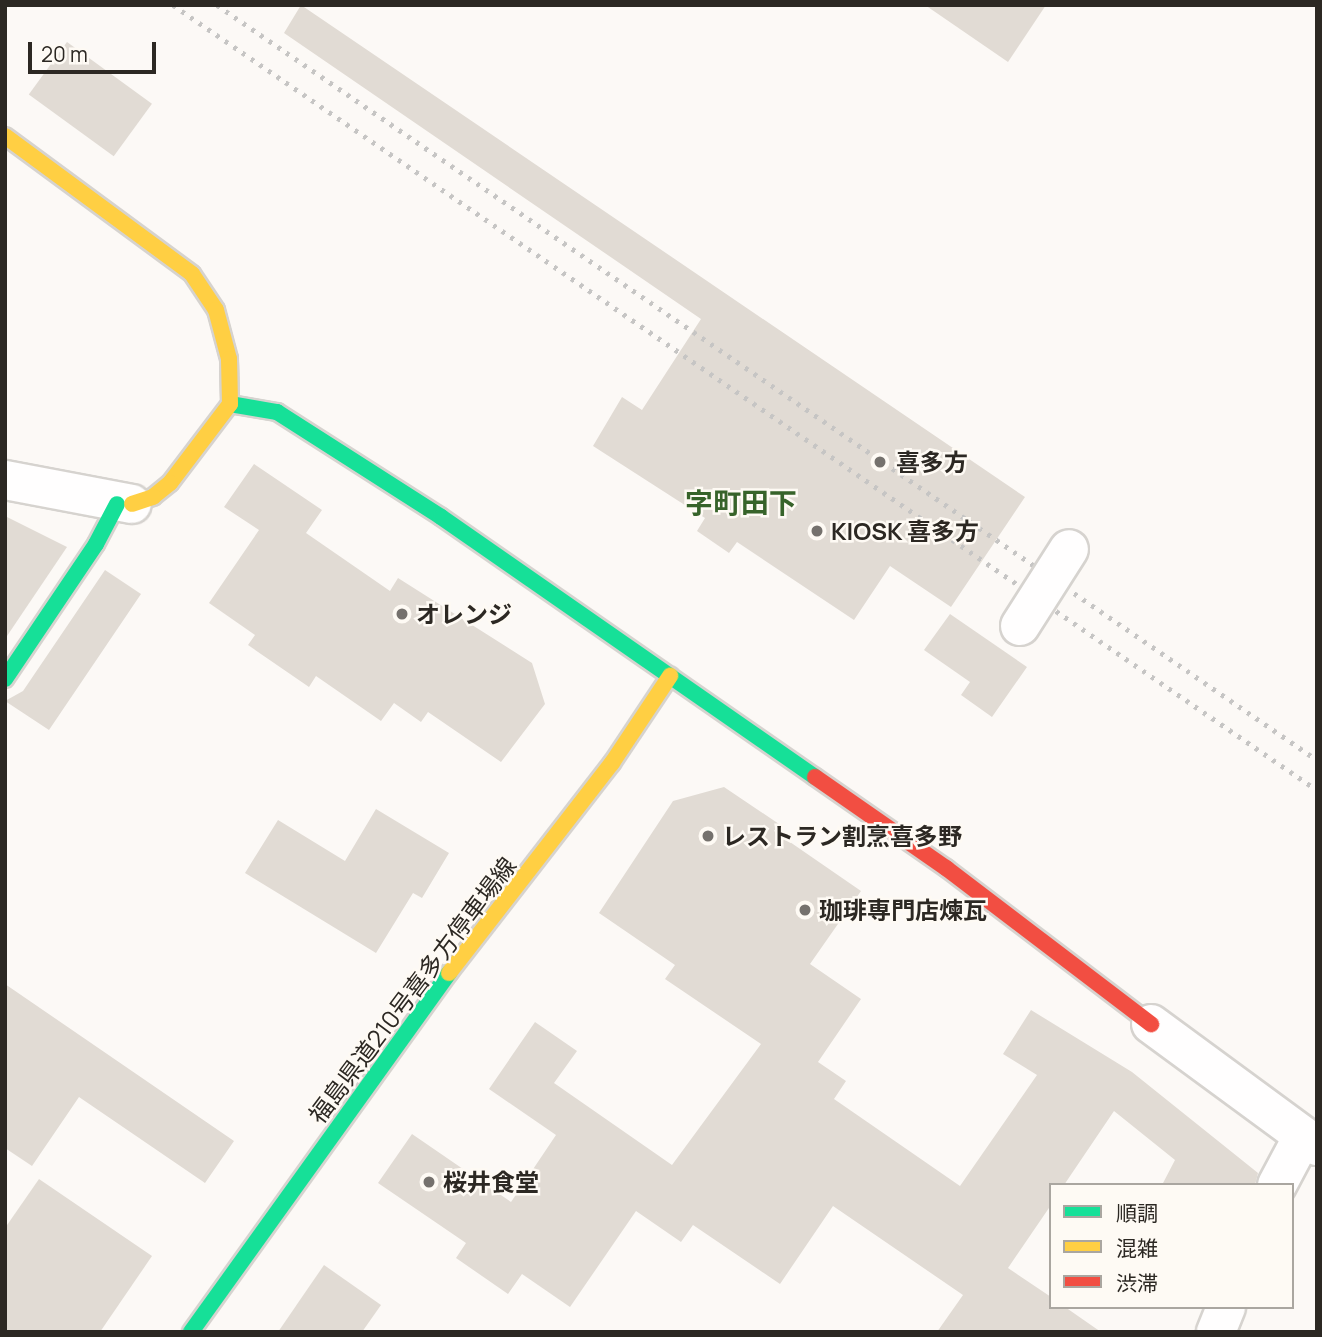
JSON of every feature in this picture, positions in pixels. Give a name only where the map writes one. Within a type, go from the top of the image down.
[{"type":"street","points":[[5,136],[192,274],[216,310],[229,359],[230,404],[170,484],[153,497],[125,504],[5,480]]},
{"type":"street","points":[[230,404],[277,412],[441,517],[946,868],[1310,1141],[1278,1183]]},
{"type":"street","points":[[5,680],[125,504]]},
{"type":"street","points":[[1020,626],[1069,549]]},
{"type":"street","name":"福島県道210号喜多方停車場線","points":[[191,1332],[446,977],[612,763],[670,676]]},
{"type":"street","points":[[1216,1332],[1225,1309]]},
{"type":"building","points":[[301,5],[1025,497],[951,607],[890,566],[854,620],[737,542],[729,553],[697,531],[705,518],[593,446],[622,397],[642,410],[701,319],[284,33]]},
{"type":"building","points":[[925,5],[1046,5],[1008,62]]},
{"type":"building","points":[[67,42],[152,104],[114,156],[29,95]]},
{"type":"building","points":[[254,464],[322,510],[306,533],[390,591],[398,578],[532,663],[545,704],[501,762],[428,712],[421,722],[394,703],[381,721],[316,676],[309,687],[248,645],[255,635],[209,603],[259,530],[224,507]]},
{"type":"building","points":[[5,516],[67,547],[5,639]]},
{"type":"building","points":[[105,570],[141,594],[49,730],[5,701],[23,691]]},
{"type":"building","points":[[950,614],[1027,667],[992,717],[961,695],[970,682],[924,650]]},
{"type":"building","points":[[724,787],[779,824],[774,831],[861,891],[810,964],[861,999],[818,1062],[846,1081],[834,1099],[960,1186],[1037,1075],[1003,1054],[1031,1010],[1132,1072],[1258,1173],[1256,1183],[1163,1183],[1175,1160],[1114,1111],[1065,1183],[1049,1183],[1049,1208],[1008,1268],[1049,1296],[1049,1309],[1068,1309],[1101,1332],[937,1332],[963,1295],[833,1206],[780,1284],[693,1225],[681,1242],[636,1211],[570,1307],[522,1274],[508,1294],[456,1258],[466,1243],[378,1183],[412,1134],[511,1202],[556,1135],[489,1089],[535,1022],[577,1051],[554,1083],[672,1165],[761,1044],[665,979],[675,965],[599,913],[673,801]]},
{"type":"building","points":[[376,809],[449,853],[422,898],[413,893],[376,953],[245,873],[278,820],[345,861]]},
{"type":"building","points":[[5,984],[234,1141],[205,1183],[79,1097],[32,1166],[5,1148]]},
{"type":"building","points":[[39,1179],[152,1256],[100,1332],[5,1332],[5,1228]]},
{"type":"building","points":[[324,1265],[381,1305],[362,1332],[278,1332]]},
{"type":"railway","points":[[173,5],[1317,790]]},
{"type":"railway","points":[[217,5],[1317,760]]},
{"type":"traffic: fast","points":[[230,404],[277,412],[441,517],[815,777]]},
{"type":"traffic: fast","points":[[5,679],[96,544],[117,504]]},
{"type":"traffic: fast","points":[[191,1332],[449,973]]},
{"type":"traffic: slow","points":[[5,136],[192,274],[216,310],[229,359],[230,404],[170,483],[153,497],[132,504]]},
{"type":"traffic: slow","points":[[449,973],[612,763],[670,676]]},
{"type":"traffic: jam","points":[[815,777],[946,868],[1151,1024]]},
{"type":"place","name":"喜多方","points":[[880,462]]},
{"type":"place","name":"KIOSK 喜多方","points":[[817,531]]},
{"type":"place","name":"オレンジ","points":[[402,614]]},
{"type":"place","name":"レストラン割烹喜多野","points":[[708,836]]},
{"type":"place","name":"珈琲専門店煉瓦","points":[[805,910]]},
{"type":"place","name":"桜井食堂","points":[[429,1182]]},
{"type":"district","name":"字町田下","points":[[741,502]]}]
